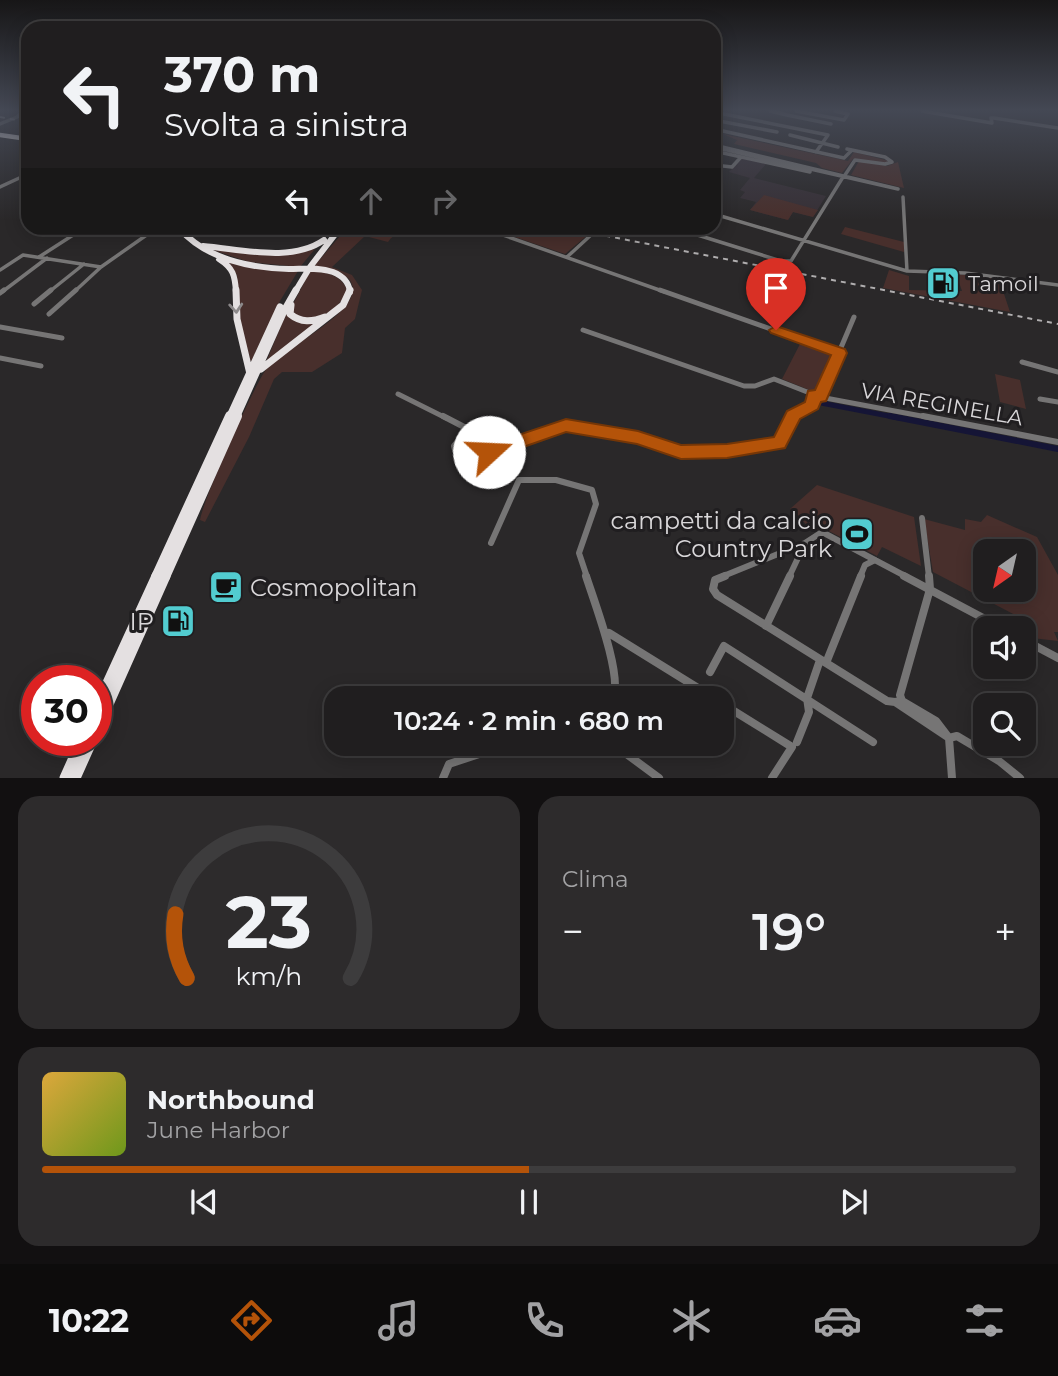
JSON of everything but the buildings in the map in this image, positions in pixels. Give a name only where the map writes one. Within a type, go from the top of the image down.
[{"type":"highway","points":[[186,235],[230,266],[235,275],[237,319],[253,374]]},
{"type":"highway","points":[[197,245],[294,253],[311,249],[331,235]]},
{"type":"highway","points":[[112,675],[253,374],[305,270],[334,235]]},
{"type":"highway","points":[[112,695],[279,309],[324,240]]},
{"type":"highway","points":[[212,253],[261,267],[320,270],[338,274],[348,282],[350,291],[340,309],[253,374]]},
{"type":"highway","points":[[290,300],[290,313],[302,320],[318,320],[340,309]]},
{"type":"highway","points":[[65,778],[75,756]]},
{"type":"highway","points":[[75,778],[85,756]]},
{"type":"street","points":[[795,147],[846,159],[844,149]]},
{"type":"street","points":[[816,152],[820,147]]},
{"type":"street","points":[[698,235],[785,261],[792,260],[855,160],[886,164],[892,162],[837,147]]},
{"type":"street","points":[[721,148],[898,189],[844,176]]},
{"type":"street","points":[[721,151],[803,172],[821,171]]},
{"type":"street","points":[[721,166],[732,167],[741,157]]},
{"type":"street","points":[[0,187],[21,177]]},
{"type":"street","points":[[903,197],[907,271]]},
{"type":"street","points":[[721,216],[907,271],[960,273],[1058,285]]},
{"type":"street","points":[[39,257],[74,235]]},
{"type":"street","points":[[49,314],[102,267],[147,235]]},
{"type":"street","points":[[503,235],[839,353]]},
{"type":"street","points":[[567,257],[592,235]]},
{"type":"street","points":[[0,270],[23,255],[102,267]]},
{"type":"street","points":[[0,293],[47,258]]},
{"type":"street","points":[[34,304],[84,264]]},
{"type":"street","points":[[398,394],[468,429],[454,446],[455,450],[485,452],[566,425],[638,438],[681,452],[727,451],[779,443],[793,415],[815,399],[855,317]]},
{"type":"street","points":[[0,327],[62,338]]},
{"type":"street","name":"VIA REGINELLA","points":[[583,330],[744,386],[755,386],[774,379],[815,399],[1058,442]]},
{"type":"street","points":[[0,358],[41,366]]},
{"type":"street","points":[[1022,362],[1058,372]]},
{"type":"street","points":[[1040,399],[1058,402]]},
{"type":"street","points":[[491,543],[519,480],[540,477],[561,480],[592,490],[596,504],[579,552],[591,581],[616,686]]},
{"type":"street","points":[[898,702],[930,589],[922,518]]},
{"type":"street","points":[[980,616],[822,532],[804,543],[713,583],[717,595],[887,701],[898,702],[949,738],[957,736],[966,740],[1020,778]]},
{"type":"street","points":[[766,626],[804,543]]},
{"type":"street","points":[[797,742],[809,712],[807,698],[865,565],[875,560]]},
{"type":"street","points":[[609,633],[695,686]]},
{"type":"street","points":[[710,672],[724,646],[873,741]]},
{"type":"street","points":[[1036,647],[1058,659]]},
{"type":"street","points":[[734,711],[792,747],[772,778]]},
{"type":"street","points":[[949,738],[952,778]]},
{"type":"street","points":[[443,778],[444,770],[449,764],[473,756]]},
{"type":"street","points":[[629,756],[659,778]]},
{"type":"shaded area","points":[[748,147],[785,147],[848,161],[854,152],[889,161],[884,163],[853,159],[842,173],[822,168],[816,163]]},
{"type":"shaded area","points":[[742,158],[766,164],[754,178],[826,196],[813,217],[793,212],[788,220],[750,210],[756,202],[740,198],[745,192],[740,190],[750,178],[729,172]]},
{"type":"shaded area","points":[[859,161],[887,166],[898,162],[904,188],[851,175]]},
{"type":"shaded area","points":[[764,195],[818,210],[813,217],[793,212],[788,220],[750,210]]},
{"type":"shaded area","points":[[845,227],[904,242],[904,252],[841,234]]},
{"type":"shaded area","points":[[341,235],[396,235],[388,242],[365,236],[332,267],[352,275],[362,290],[355,319],[345,328],[342,353],[312,372],[282,372],[274,379],[249,437],[205,522],[200,520],[231,439],[263,374],[279,356],[325,325],[349,301],[353,289],[348,278],[314,266]]},
{"type":"shaded area","points":[[509,235],[588,235],[565,254]]},
{"type":"shaded area","points":[[210,249],[288,255],[315,249],[300,267],[249,262]]},
{"type":"shaded area","points":[[228,262],[298,271],[280,301],[251,362],[239,321],[237,275]]},
{"type":"shaded area","points":[[889,270],[909,276],[909,290],[962,291],[956,274],[999,279],[1010,312],[883,288]]},
{"type":"shaded area","points":[[310,271],[336,277],[347,289],[339,304],[328,313],[297,318],[291,308]]},
{"type":"shaded area","points":[[286,314],[291,318],[317,323],[266,362]]},
{"type":"shaded area","points":[[801,342],[834,353],[817,393],[782,379]]},
{"type":"shaded area","points":[[995,374],[1020,380],[1026,409],[1000,402]]},
{"type":"shaded area","points":[[817,485],[914,517],[921,566],[882,547],[877,556],[825,529],[812,530],[790,509]]},
{"type":"shaded area","points":[[987,515],[1037,537],[1058,575],[1058,632],[1054,632],[1058,641],[1036,638],[1036,616],[1017,616],[990,602],[1036,602],[1036,539],[973,539],[973,593],[933,572],[924,519],[965,530],[965,519],[981,522]]},
{"type":"waterway","points":[[816,402],[899,418]]},
{"type":"waterway","points":[[890,416],[1058,449]]},
{"type":"railway","points":[[602,235],[1058,324]]},
{"type":"place","name":"Tamoil","points":[[943,283]]},
{"type":"place","name":"campetti da calcio Country Park","points":[[857,534]]},
{"type":"place","name":"Cosmopolitan","points":[[226,587]]},
{"type":"place","name":"IP","points":[[178,621]]},
{"type":"route","points":[[489,452],[566,425],[638,438],[681,452],[727,451],[779,443],[793,415],[813,405],[813,395],[820,397],[839,353],[776,330]]}]
